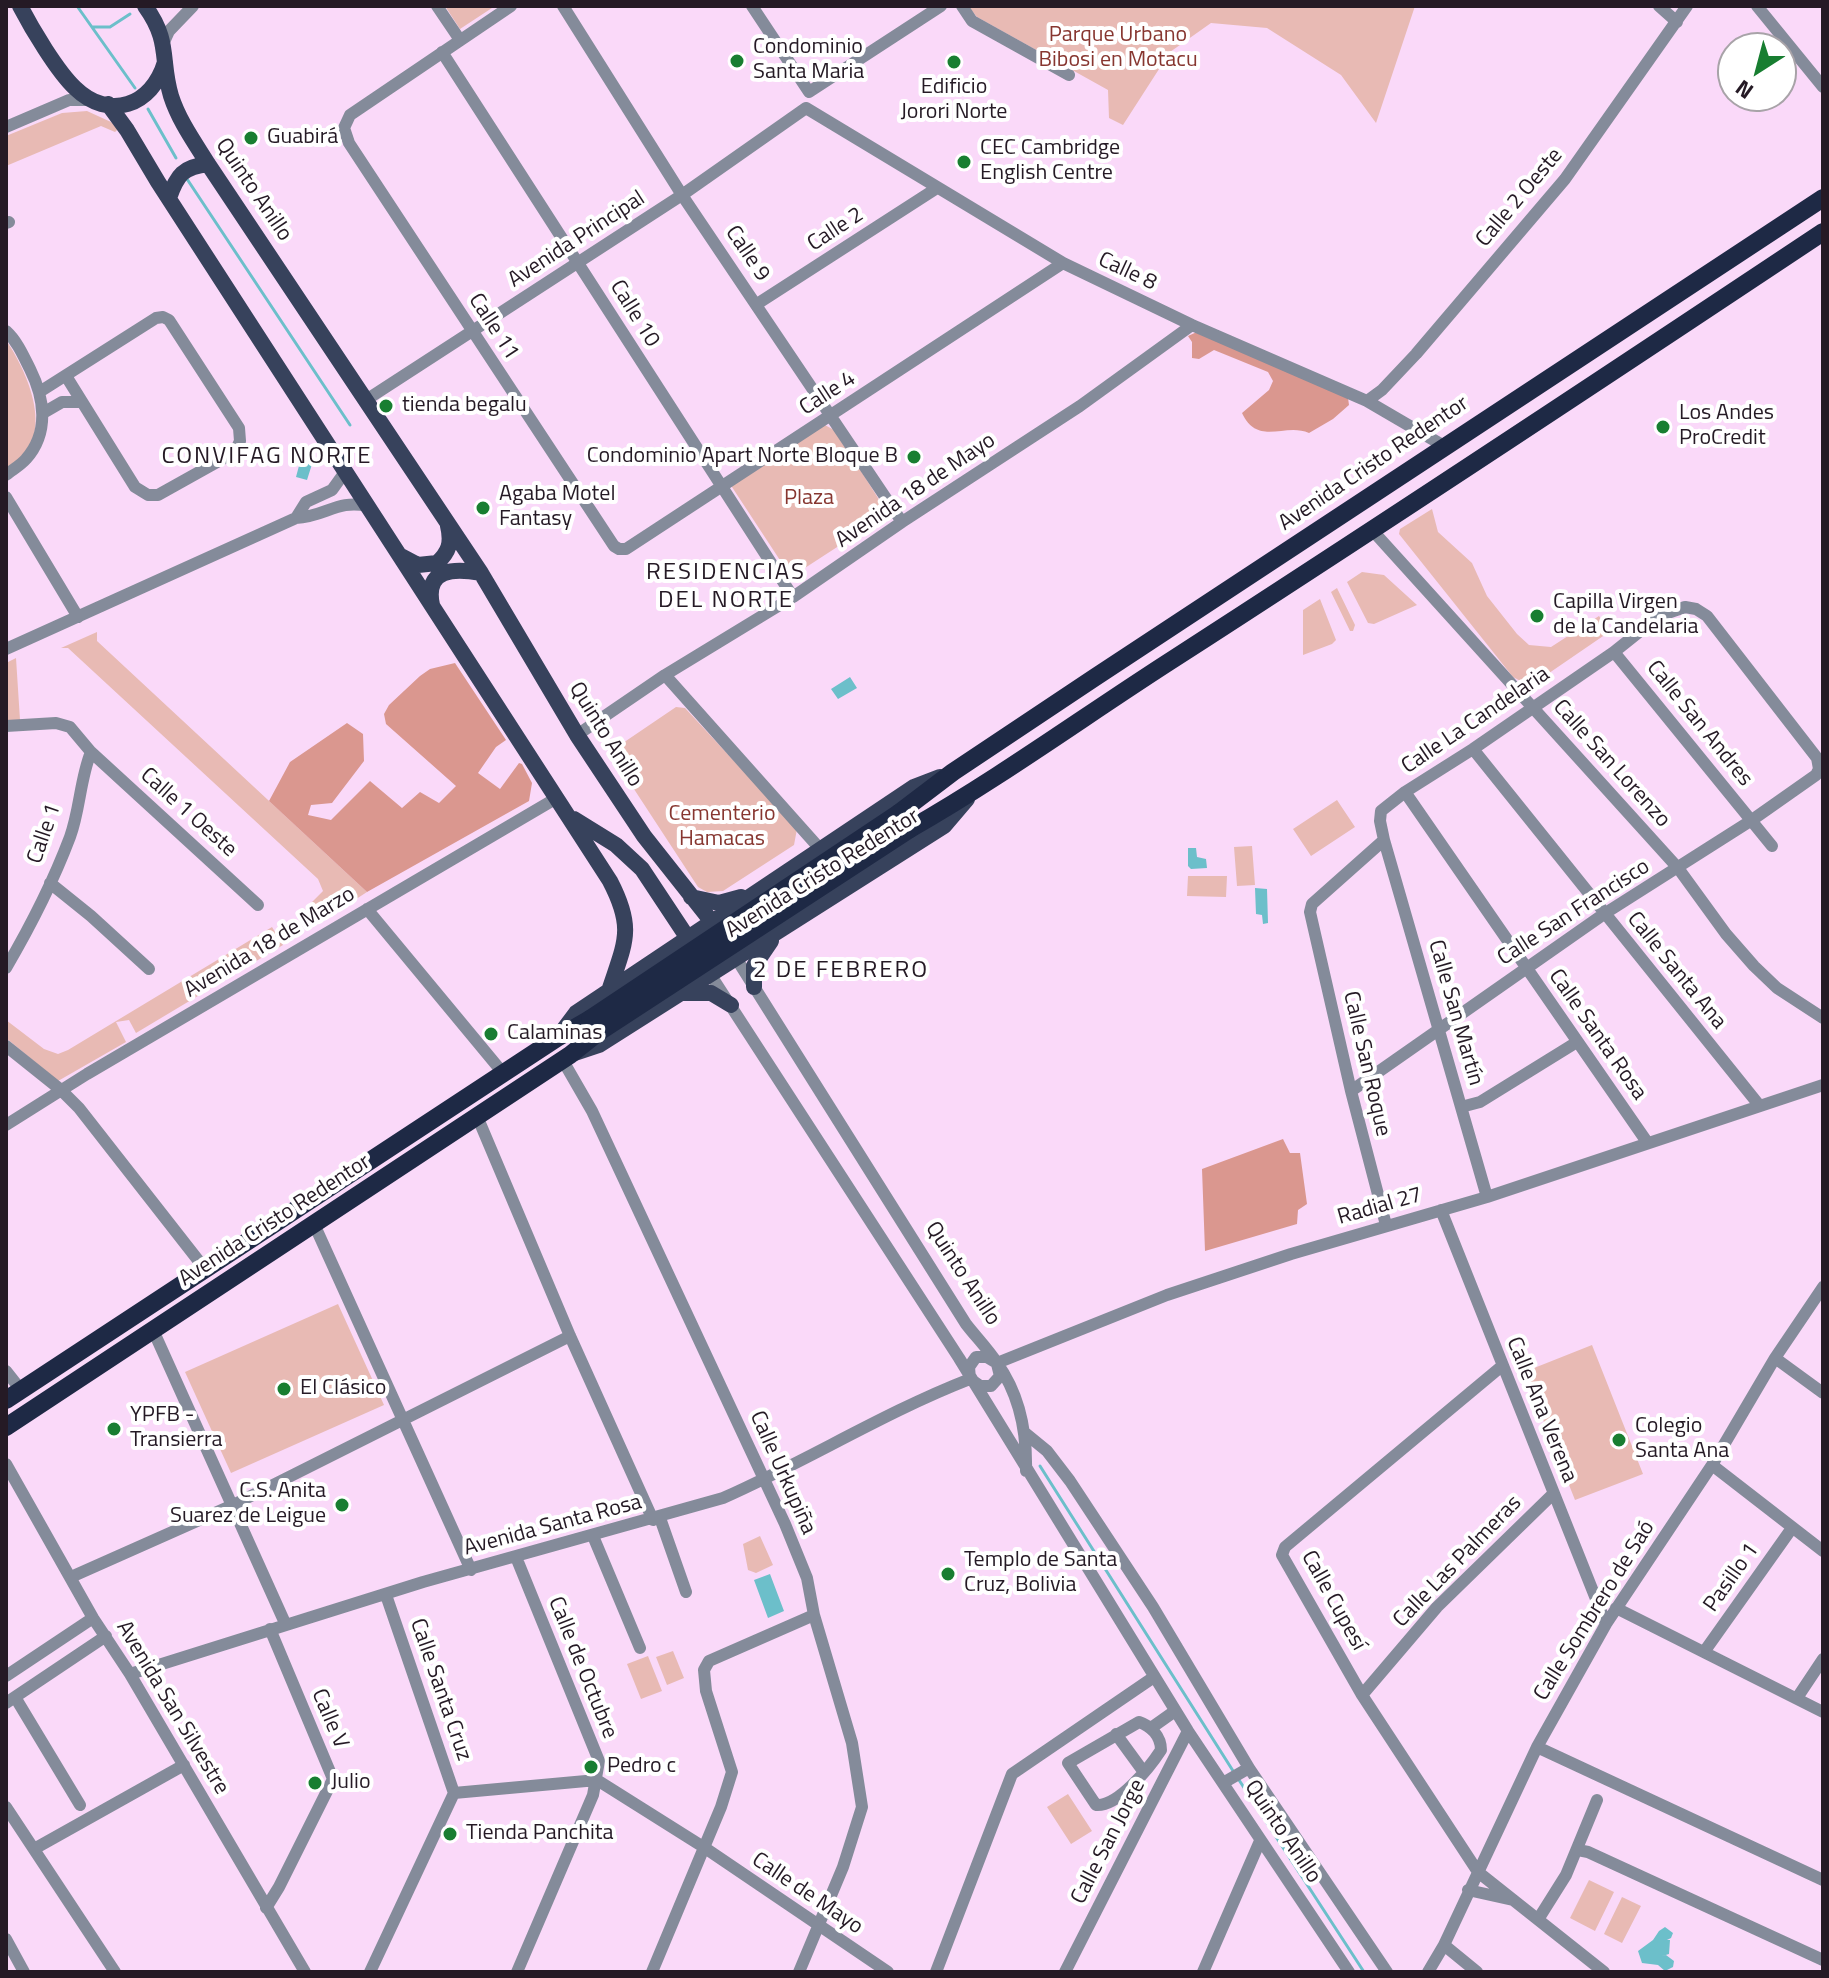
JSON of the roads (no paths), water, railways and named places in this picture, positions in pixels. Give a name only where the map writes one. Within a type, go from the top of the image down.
[{"type":"highway","name":"Avenida Cristo Redentor","points":[[6,1427],[566,1057],[595,1026],[953,772],[1823,198]]},
{"type":"highway","name":"Avenida Cristo Redentor","points":[[13,1395],[557,1038],[595,1026],[910,829],[969,796],[1823,232]]},
{"type":"main road","name":"Quinto Anillo","points":[[20,6],[73,87],[101,102],[127,130],[555,799],[566,814],[616,845],[642,869],[710,974]]},
{"type":"main road","name":"Quinto Anillo","points":[[148,10],[164,42],[171,96],[208,164],[481,573],[577,735],[644,836],[712,922],[736,958]]},
{"type":"main road","points":[[101,102],[127,105],[147,95],[159,80],[166,61]]},
{"type":"main road","points":[[169,198],[180,173],[187,168],[208,164]]},
{"type":"main road","points":[[400,555],[418,565],[437,563],[449,549],[451,538],[448,523]]},
{"type":"main road","points":[[432,606],[432,585],[446,571],[457,569],[481,573]]},
{"type":"main road","name":"Avenida Cristo Redentor","points":[[557,1038],[576,1013],[914,787],[953,772]]},
{"type":"main road","name":"Avenida Cristo Redentor","points":[[566,1057],[599,1045],[944,826],[969,796]]},
{"type":"main road","points":[[566,814],[610,881],[626,921],[624,945],[609,991]]},
{"type":"main road","points":[[691,897],[719,903],[761,890]]},
{"type":"main road","points":[[761,890],[743,912],[743,928],[759,934],[787,926]]},
{"type":"main road","points":[[754,987],[756,961],[787,926]]},
{"type":"main road","points":[[655,961],[672,955],[687,955],[693,961],[696,969],[678,994]]},
{"type":"main road","points":[[678,994],[711,993],[731,1005]]},
{"type":"street","points":[[164,42],[171,28],[193,6]]},
{"type":"street","points":[[437,6],[460,40]]},
{"type":"street","points":[[442,52],[511,6]]},
{"type":"street","name":"Calle 9","points":[[563,6],[682,195],[902,522]]},
{"type":"street","points":[[752,6],[809,92],[806,108]]},
{"type":"street","points":[[809,92],[941,6]]},
{"type":"street","points":[[962,6],[972,21],[1069,75]]},
{"type":"street","points":[[1659,6],[1677,22]]},
{"type":"street","name":"Calle 2 Oeste","points":[[1367,401],[1382,390],[1416,354],[1565,179],[1687,6]]},
{"type":"street","points":[[1757,6],[1823,87]]},
{"type":"street","name":"Calle 11","points":[[442,52],[350,115],[344,128],[349,143],[614,546]]},
{"type":"street","name":"Calle 10","points":[[442,52],[793,597]]},
{"type":"street","points":[[49,108],[63,93],[65,84],[62,72]]},
{"type":"street","points":[[6,127],[69,100],[101,102]]},
{"type":"street","name":"Avenida Principal","points":[[366,400],[579,264],[806,108]]},
{"type":"street","name":"Calle 8","points":[[806,108],[1063,263],[1192,325],[1367,401],[1444,446]]},
{"type":"street","name":"Calle 2","points":[[757,304],[937,188]]},
{"type":"street","name":"Calle 4","points":[[614,546],[626,549],[1063,263]]},
{"type":"street","points":[[41,391],[156,318],[163,317],[169,320],[239,428],[240,441],[235,452],[158,495],[148,495],[135,487],[66,376]]},
{"type":"street","name":"Avenida 18 de Mayo","points":[[577,735],[665,675],[793,597],[1080,406],[1192,325]]},
{"type":"street","points":[[6,331],[14,338],[41,391],[43,413],[41,430],[34,447],[26,459],[6,475]]},
{"type":"street","points":[[43,413],[62,402],[82,402]]},
{"type":"street","points":[[296,518],[306,502],[332,490],[345,472]]},
{"type":"street","points":[[6,497],[78,617]]},
{"type":"street","points":[[6,649],[296,518],[313,517],[346,503],[367,506]]},
{"type":"street","name":"Calle San Lorenzo","points":[[1373,531],[1678,868],[1726,934],[1754,966],[1777,988],[1823,1018]]},
{"type":"street","name":"Calle La Candelaria","points":[[1384,840],[1379,816],[1381,811],[1405,792],[1533,708],[1638,632],[1672,610],[1685,607],[1707,616],[1817,758],[1819,769]]},
{"type":"street","name":"Calle San Andres","points":[[1614,652],[1772,846]]},
{"type":"street","points":[[665,675],[821,850]]},
{"type":"street","name":"Calle 1 Oeste","points":[[6,726],[56,723],[70,727],[91,752],[258,905]]},
{"type":"street","name":"Calle Santa Ana","points":[[1473,749],[1759,1105]]},
{"type":"street","name":"Calle 1","points":[[6,968],[50,883],[71,834],[91,752]]},
{"type":"street","name":"Calle San Francisco","points":[[1351,1091],[1525,967],[1752,820],[1811,779],[1819,769]]},
{"type":"street","name":"Calle Santa Rosa","points":[[1405,792],[1647,1142]]},
{"type":"street","name":"Avenida 18 de Marzo","points":[[6,1125],[555,799]]},
{"type":"street","name":"Calle San Roque","points":[[1384,840],[1317,898],[1310,912],[1386,1225]]},
{"type":"street","name":"Calle San Martín","points":[[1384,840],[1487,1197]]},
{"type":"street","points":[[50,883],[149,969]]},
{"type":"street","points":[[367,909],[503,1073]]},
{"type":"street","name":"Quinto Anillo","points":[[736,958],[957,1311],[997,1363],[1012,1389],[1022,1415],[1026,1471]]},
{"type":"street","name":"Quinto Anillo","points":[[710,974],[857,1197],[1175,1711],[1226,1781],[1260,1841],[1343,1968]]},
{"type":"street","points":[[1461,1107],[1480,1102],[1577,1042]]},
{"type":"street","points":[[6,1046],[79,1108],[205,1269]]},
{"type":"street","name":"Calle Urkupiña","points":[[566,1057],[807,1578],[814,1615],[852,1743],[862,1807],[843,1867],[799,1972]]},
{"type":"street","name":"Radial 27","points":[[970,1379],[969,1367],[976,1357],[987,1357],[997,1363],[1167,1295],[1386,1225],[1487,1197],[1823,1085]]},
{"type":"street","points":[[477,1116],[570,1336],[657,1519],[686,1592]]},
{"type":"street","name":"Calle Ana Verena","points":[[1441,1210],[1606,1624]]},
{"type":"street","points":[[314,1224],[471,1570]]},
{"type":"street","name":"Calle Sombrero de Saó","points":[[1428,1972],[1444,1945],[1537,1747],[1606,1624],[1712,1465],[1775,1358],[1823,1287]]},
{"type":"street","points":[[153,1330],[285,1623]]},
{"type":"street","points":[[71,1577],[233,1505],[570,1336]]},
{"type":"street","points":[[1775,1358],[1823,1393]]},
{"type":"street","points":[[970,1379],[980,1386],[991,1386],[1000,1376],[997,1363]]},
{"type":"street","name":"Calle Cupesí","points":[[1478,1872],[1362,1695],[1282,1555],[1285,1547],[1502,1366]]},
{"type":"street","points":[[6,1371],[13,1395]]},
{"type":"street","name":"Avenida Santa Rosa","points":[[130,1674],[285,1623],[723,1498],[887,1416],[970,1379]]},
{"type":"street","points":[[1025,1433],[1047,1451],[1070,1481],[1153,1607],[1247,1769],[1387,1972]]},
{"type":"street","name":"Avenida San Silvestre","points":[[6,1464],[93,1618],[184,1765],[302,1971]]},
{"type":"street","points":[[1712,1465],[1823,1551]]},
{"type":"street","name":"Calle Las Palmeras","points":[[1362,1695],[1437,1607],[1553,1494]]},
{"type":"street","name":"Pasillo 1","points":[[1704,1652],[1792,1528]]},
{"type":"street","points":[[593,1536],[640,1648]]},
{"type":"street","name":"Calle de Octubre","points":[[516,1557],[599,1761],[597,1780]]},
{"type":"street","name":"Calle Santa Cruz","points":[[370,1972],[454,1793],[386,1595]]},
{"type":"street","points":[[1616,1608],[1823,1712]]},
{"type":"street","points":[[652,1972],[705,1848],[732,1772],[706,1691],[704,1670],[709,1661],[814,1615]]},
{"type":"street","points":[[6,1676],[93,1618]]},
{"type":"street","name":"Calle V","points":[[266,1908],[333,1779],[270,1629]]},
{"type":"street","points":[[80,1805],[10,1700],[106,1636]]},
{"type":"street","points":[[1797,1698],[1823,1659]]},
{"type":"street","points":[[936,1972],[1012,1774],[1154,1677]]},
{"type":"street","points":[[1151,1728],[1175,1711]]},
{"type":"street","points":[[1139,1722],[1151,1728],[1159,1739],[1161,1750],[1115,1799],[1102,1807],[1093,1803],[1068,1763],[1116,1734],[1139,1722]]},
{"type":"street","name":"Calle San Jorge","points":[[1065,1972],[1188,1731]]},
{"type":"street","points":[[1116,1734],[1143,1771]]},
{"type":"street","points":[[1537,1747],[1823,1880]]},
{"type":"street","points":[[34,1849],[184,1765]]},
{"type":"street","points":[[1226,1781],[1247,1769]]},
{"type":"street","points":[[454,1793],[597,1780],[517,1972]]},
{"type":"street","name":"Calle de Mayo","points":[[597,1780],[705,1848],[888,1972]]},
{"type":"street","points":[[1539,1918],[1578,1850],[1581,1835],[1597,1800]]},
{"type":"street","points":[[6,1807],[115,1972]]},
{"type":"street","points":[[1203,1972],[1260,1841]]},
{"type":"street","points":[[1578,1850],[1823,1960]]},
{"type":"street","points":[[1478,1872],[1604,1972]]},
{"type":"street","points":[[1468,1890],[1502,1900],[1516,1900]]},
{"type":"street","points":[[6,1939],[24,1972]]},
{"type":"street","points":[[1444,1945],[1477,1972]]},
{"type":"waterway","points":[[77,6],[135,88]]},
{"type":"waterway","points":[[93,27],[110,27],[130,14]]},
{"type":"waterway","points":[[148,109],[176,158]]},
{"type":"waterway","points":[[187,179],[350,425]]},
{"type":"waterway","points":[[1040,1466],[1235,1774]]},
{"type":"waterway","points":[[1239,1780],[1364,1972]]},
{"type":"place","name":"Condominio Santa Maria","points":[[737,61]]},
{"type":"place","name":"Edificio Jorori Norte","points":[[954,62]]},
{"type":"place","name":"Guabirá","points":[[251,138]]},
{"type":"place","name":"CEC Cambridge English Centre","points":[[964,162]]},
{"type":"place","name":"tienda begalu","points":[[386,406]]},
{"type":"place","name":"Los Andes ProCredit","points":[[1663,427]]},
{"type":"place","name":"Condominio Apart Norte Bloque B","points":[[914,457]]},
{"type":"place","name":"Agaba Motel Fantasy","points":[[483,508]]},
{"type":"place","name":"Capilla Virgen de la Candelaria","points":[[1537,616]]},
{"type":"place","name":"Calaminas","points":[[491,1034]]},
{"type":"place","name":"El Clásico","points":[[284,1389]]},
{"type":"place","name":"YPFB - Transierra","points":[[114,1429]]},
{"type":"place","name":"Colegio Santa Ana","points":[[1619,1440]]},
{"type":"place","name":"C.S. Anita Suarez de Leigue","points":[[342,1505]]},
{"type":"place","name":"Templo de Santa Cruz, Bolivia","points":[[948,1574]]},
{"type":"place","name":"Pedro c","points":[[591,1767]]},
{"type":"place","name":"Julio","points":[[315,1783]]},
{"type":"place","name":"Tienda Panchita","points":[[450,1834]]},
{"type":"district","name":"CONVIFAG NORTE","points":[[267,457]]},
{"type":"district","name":"RESIDENCIAS DEL NORTE","points":[[726,587]]},
{"type":"district","name":"2 DE FEBRERO","points":[[841,971]]},
{"type":"park label","name":"Parque Urbano Bibosi en Motacu","points":[[1118,48]]},
{"type":"park label","name":"Plaza","points":[[809,499]]},
{"type":"park label","name":"Cementerio Hamacas","points":[[722,828]]}]
